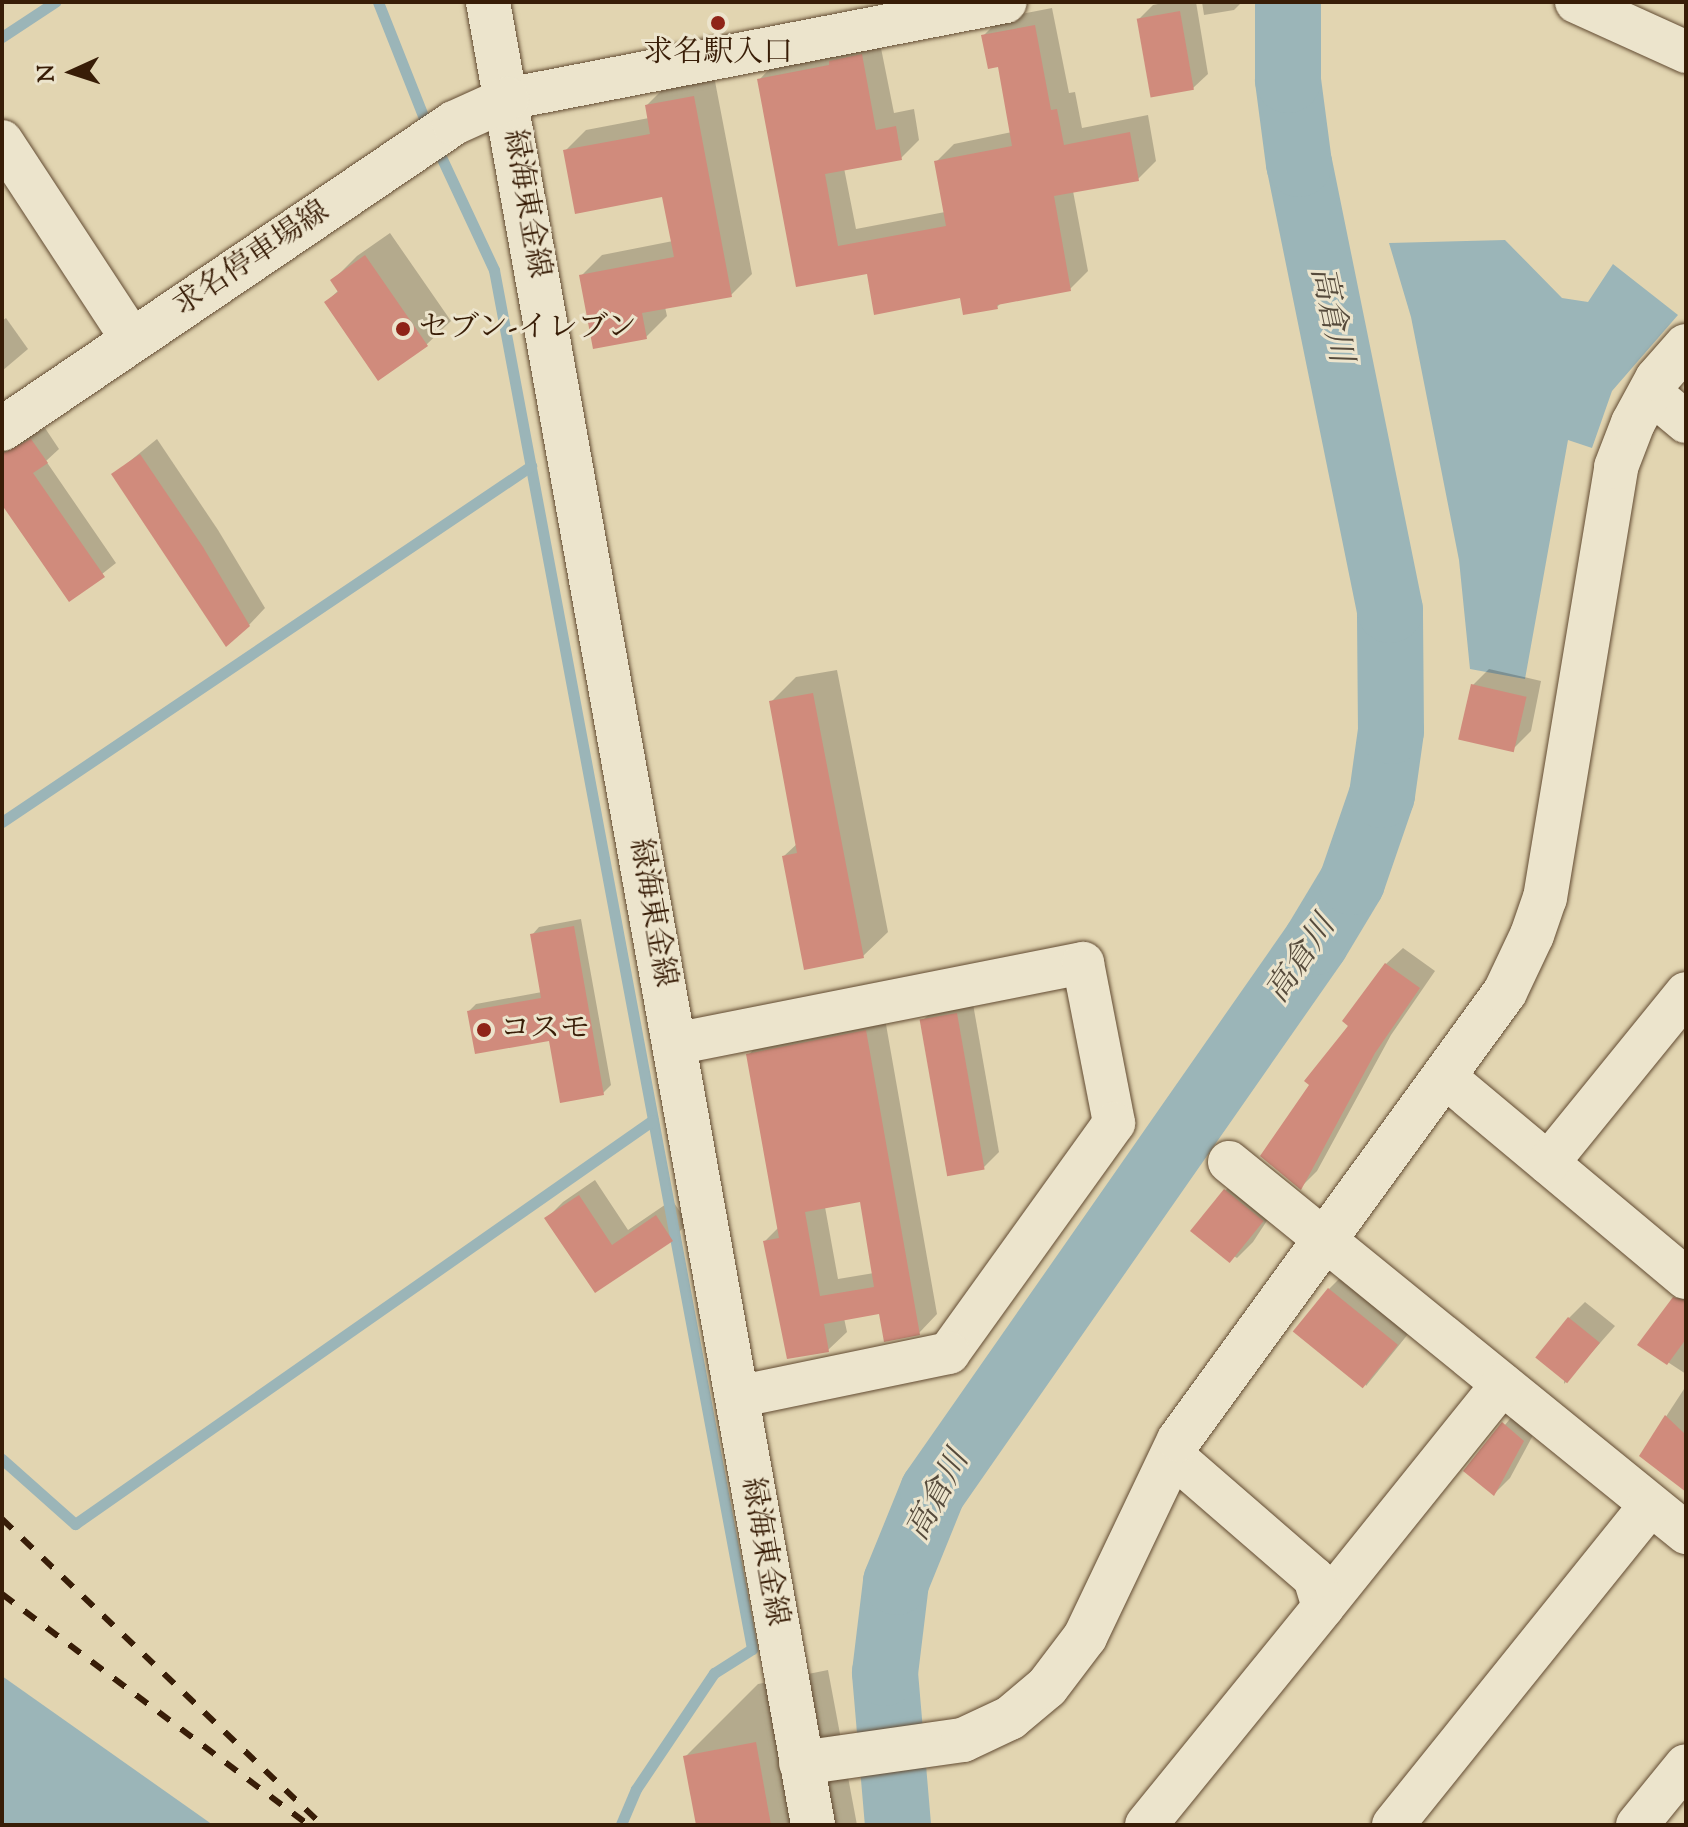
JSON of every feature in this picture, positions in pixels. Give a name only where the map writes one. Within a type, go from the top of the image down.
[{"type":"main road","name":"緑海東金線","points":[[488,2],[736,1397],[821,1760],[813,1825]]},
{"type":"main road","name":"求名停車場線","points":[[2,429],[454,123],[507,99]]},
{"type":"main road","points":[[821,1760],[963,1740],[1010,1718],[1047,1687],[1085,1637],[1179,1440],[1505,992],[1527,948],[1545,898],[1616,467],[1633,423],[1650,392],[1686,346]]},
{"type":"street","points":[[507,99],[1006,2]]},
{"type":"street","points":[[1576,2],[1686,52]]},
{"type":"street","points":[[2,141],[133,341]]},
{"type":"street","points":[[1650,392],[1686,422]]},
{"type":"street","points":[[674,1044],[1083,963],[1114,1123],[949,1353],[736,1397]]},
{"type":"street","points":[[1548,1163],[1686,993]]},
{"type":"street","points":[[1444,1076],[1686,1278]]},
{"type":"street","points":[[1229,1162],[1686,1533]]},
{"type":"street","points":[[1146,1825],[1502,1384]]},
{"type":"street","points":[[1172,1455],[1314,1578],[1323,1607]]},
{"type":"street","points":[[1393,1825],[1650,1505]]},
{"type":"street","points":[[1637,1825],[1686,1765]]},
{"type":"water","points":[[1505,240],[1562,298],[1588,302],[1613,264],[1678,315],[1612,391],[1592,448],[1568,440],[1525,679],[1470,669],[1459,560],[1411,317],[1389,243]]},
{"type":"water","points":[[2,1676],[213,1825],[2,1825]]},
{"type":"building","points":[[1180,11],[1194,90],[1151,97],[1137,19]]},
{"type":"building","points":[[1035,25],[1051,110],[1057,109],[1064,145],[1130,132],[1139,181],[1054,196],[1071,291],[963,315],[960,298],[874,315],[867,274],[796,287],[757,79],[829,65],[829,61],[862,54],[876,130],[896,126],[902,160],[825,174],[838,246],[946,226],[934,161],[1012,146],[998,67],[988,69],[981,35]]},
{"type":"building","points":[[694,96],[732,297],[642,313],[647,339],[593,349],[579,275],[674,257],[662,197],[575,214],[563,150],[650,134],[645,105]]},
{"type":"building","points":[[365,255],[428,346],[378,381],[324,302],[338,292],[330,280]]},
{"type":"building","points":[[31,439],[48,463],[33,473],[105,577],[69,602],[2,505],[2,454]]},
{"type":"building","points":[[140,454],[203,547],[250,626],[226,647],[111,474]]},
{"type":"building","points":[[1471,684],[1527,697],[1514,752],[1458,740]]},
{"type":"building","points":[[813,693],[864,958],[804,970],[782,856],[797,853],[769,701]]},
{"type":"building","points":[[574,926],[604,1095],[560,1103],[549,1041],[475,1054],[467,1011],[541,998],[530,934]]},
{"type":"building","points":[[1385,963],[1420,988],[1375,1053],[1301,1190],[1260,1156],[1309,1085],[1304,1081],[1348,1026],[1342,1021]]},
{"type":"building","points":[[957,1013],[985,1170],[947,1176],[920,1020]]},
{"type":"building","points":[[866,1030],[920,1335],[884,1342],[879,1314],[824,1324],[829,1352],[787,1359],[763,1241],[779,1238],[746,1054]],"holes":[[[860,1202],[874,1287],[820,1296],[805,1212]]]},
{"type":"building","points":[[1224,1189],[1264,1221],[1230,1263],[1190,1231]]},
{"type":"building","points":[[579,1195],[612,1245],[656,1215],[673,1241],[595,1293],[544,1218]]},
{"type":"building","points":[[1328,1288],[1398,1345],[1363,1388],[1293,1332]]},
{"type":"building","points":[[1673,1297],[1686,1301],[1686,1339],[1667,1365],[1637,1345]]},
{"type":"building","points":[[1568,1317],[1600,1343],[1567,1383],[1535,1357]]},
{"type":"building","points":[[1665,1415],[1686,1435],[1686,1492],[1639,1456]]},
{"type":"building","points":[[1502,1422],[1524,1441],[1494,1496],[1463,1471]]},
{"type":"building","points":[[756,1742],[771,1825],[696,1825],[683,1756]]},
{"type":"waterway","points":[[2,37],[55,2]]},
{"type":"waterway","points":[[378,2],[429,131]]},
{"type":"waterway","name":"高倉川","points":[[898,1825],[885,1673],[896,1582],[933,1491],[1316,942],[1352,882],[1382,795],[1391,731],[1390,610],[1299,164],[1288,80],[1288,2]]},
{"type":"waterway","points":[[436,146],[494,270],[752,1649],[714,1673],[636,1789],[621,1825]]},
{"type":"waterway","points":[[2,822],[531,466]]},
{"type":"waterway","points":[[2,1459],[75,1524],[653,1120]]},
{"type":"railway","points":[[2,1519],[322,1825]]},
{"type":"railway","points":[[2,1594],[308,1825]]},
{"type":"place","name":"求名駅入口","points":[[718,23]]},
{"type":"place","name":"セブン-イレブン","points":[[403,329]]},
{"type":"place","name":"コスモ","points":[[484,1030]]}]
